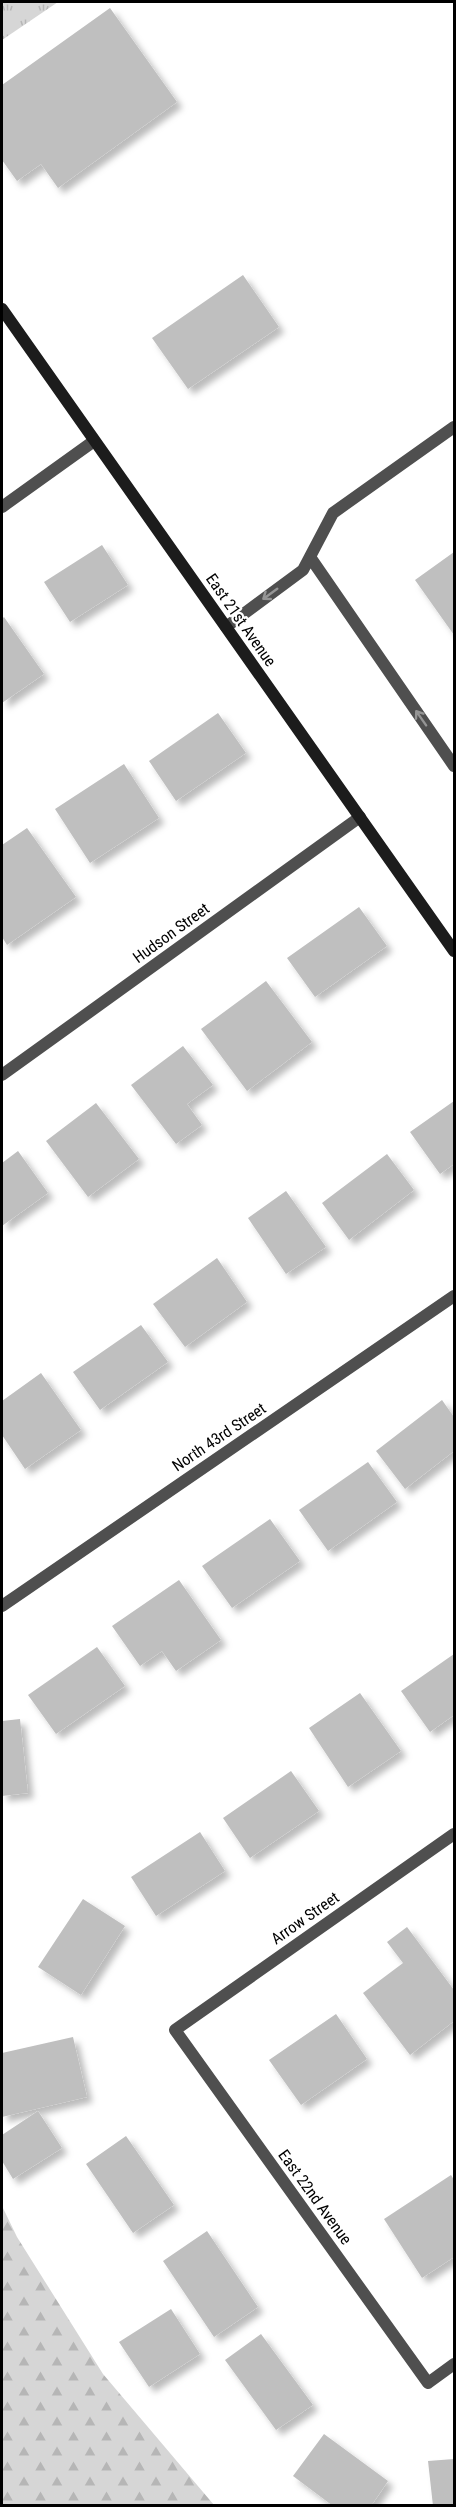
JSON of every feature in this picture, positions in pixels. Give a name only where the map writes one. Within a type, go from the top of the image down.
[{"type":"street","name":"East 21st Avenue","points":[[2,309],[360,817],[453,945]]},
{"type":"street","points":[[226,627],[303,570],[333,513],[454,427]]},
{"type":"street","points":[[2,507],[94,441]]},
{"type":"street","points":[[310,557],[454,766]]},
{"type":"street","name":"Hudson Street","points":[[2,1075],[360,817]]},
{"type":"street","name":"North 43rd Street","points":[[2,1606],[454,1296]]},
{"type":"street","name":"Arrow Street","points":[[175,2030],[454,1834]]},
{"type":"street","name":"East 22nd Avenue","points":[[175,2030],[428,2383],[454,2364]]},
{"type":"green space","points":[[2,2],[58,2],[2,40]]},
{"type":"green space","points":[[2,2206],[17,2237],[103,2374],[214,2505],[2,2505]]},
{"type":"building","points":[[110,8],[177,102],[58,188],[41,164],[17,181],[2,160],[2,85]]},
{"type":"building","points":[[243,275],[279,327],[188,389],[152,338]]},
{"type":"building","points":[[102,545],[128,585],[70,622],[44,582]]},
{"type":"building","points":[[454,552],[454,635],[415,580]]},
{"type":"building","points":[[4,617],[44,674],[2,703],[2,619]]},
{"type":"building","points":[[218,713],[246,753],[176,801],[149,761]]},
{"type":"building","points":[[124,764],[159,818],[90,863],[55,809]]},
{"type":"building","points":[[27,828],[76,897],[7,945],[2,937],[2,845]]},
{"type":"building","points":[[359,907],[387,946],[315,997],[287,958]]},
{"type":"building","points":[[266,981],[312,1042],[247,1091],[201,1029]]},
{"type":"building","points":[[183,1046],[213,1085],[187,1104],[202,1125],[176,1144],[131,1085]]},
{"type":"building","points":[[454,1101],[454,1164],[440,1174],[410,1132]]},
{"type":"building","points":[[96,1103],[139,1159],[88,1197],[46,1141]]},
{"type":"building","points":[[18,1151],[48,1193],[2,1226],[2,1163]]},
{"type":"building","points":[[387,1154],[414,1190],[349,1240],[322,1203]]},
{"type":"building","points":[[286,1191],[326,1247],[286,1274],[248,1218]]},
{"type":"building","points":[[217,1258],[247,1302],[185,1347],[153,1304]]},
{"type":"building","points":[[141,1325],[168,1362],[100,1410],[73,1372]]},
{"type":"building","points":[[41,1373],[81,1430],[25,1469],[2,1435],[2,1401]]},
{"type":"building","points":[[442,1400],[454,1417],[454,1451],[405,1489],[376,1451]]},
{"type":"building","points":[[368,1462],[397,1502],[328,1551],[299,1510]]},
{"type":"building","points":[[270,1519],[300,1561],[232,1608],[202,1566]]},
{"type":"building","points":[[179,1580],[221,1640],[176,1671],[162,1651],[140,1666],[112,1626]]},
{"type":"building","points":[[97,1647],[125,1686],[56,1734],[28,1695]]},
{"type":"building","points":[[454,1654],[454,1715],[430,1732],[401,1691]]},
{"type":"building","points":[[360,1693],[401,1751],[348,1787],[309,1728]]},
{"type":"building","points":[[20,1719],[28,1793],[2,1796],[2,1721]]},
{"type":"building","points":[[291,1771],[319,1811],[250,1858],[223,1818]]},
{"type":"building","points":[[200,1832],[225,1871],[156,1916],[131,1877]]},
{"type":"building","points":[[83,1899],[125,1926],[81,1995],[38,1967]]},
{"type":"building","points":[[407,1927],[454,1990],[454,2021],[410,2055],[363,1993],[403,1963],[387,1942]]},
{"type":"building","points":[[336,2014],[367,2059],[301,2105],[269,2060]]},
{"type":"building","points":[[73,2037],[87,2097],[2,2117],[2,2053]]},
{"type":"building","points":[[38,2111],[62,2148],[13,2179],[2,2161],[2,2135]]},
{"type":"building","points":[[126,2136],[174,2205],[133,2233],[86,2164]]},
{"type":"building","points":[[451,2175],[454,2180],[454,2257],[422,2278],[384,2219]]},
{"type":"building","points":[[207,2231],[258,2307],[214,2337],[163,2261]]},
{"type":"building","points":[[171,2309],[200,2354],[149,2387],[119,2342]]},
{"type":"building","points":[[261,2334],[313,2405],[276,2430],[225,2360]]},
{"type":"building","points":[[324,2434],[388,2481],[371,2506],[333,2506],[293,2476]]},
{"type":"building","points":[[454,2459],[454,2506],[433,2506],[428,2461]]}]
